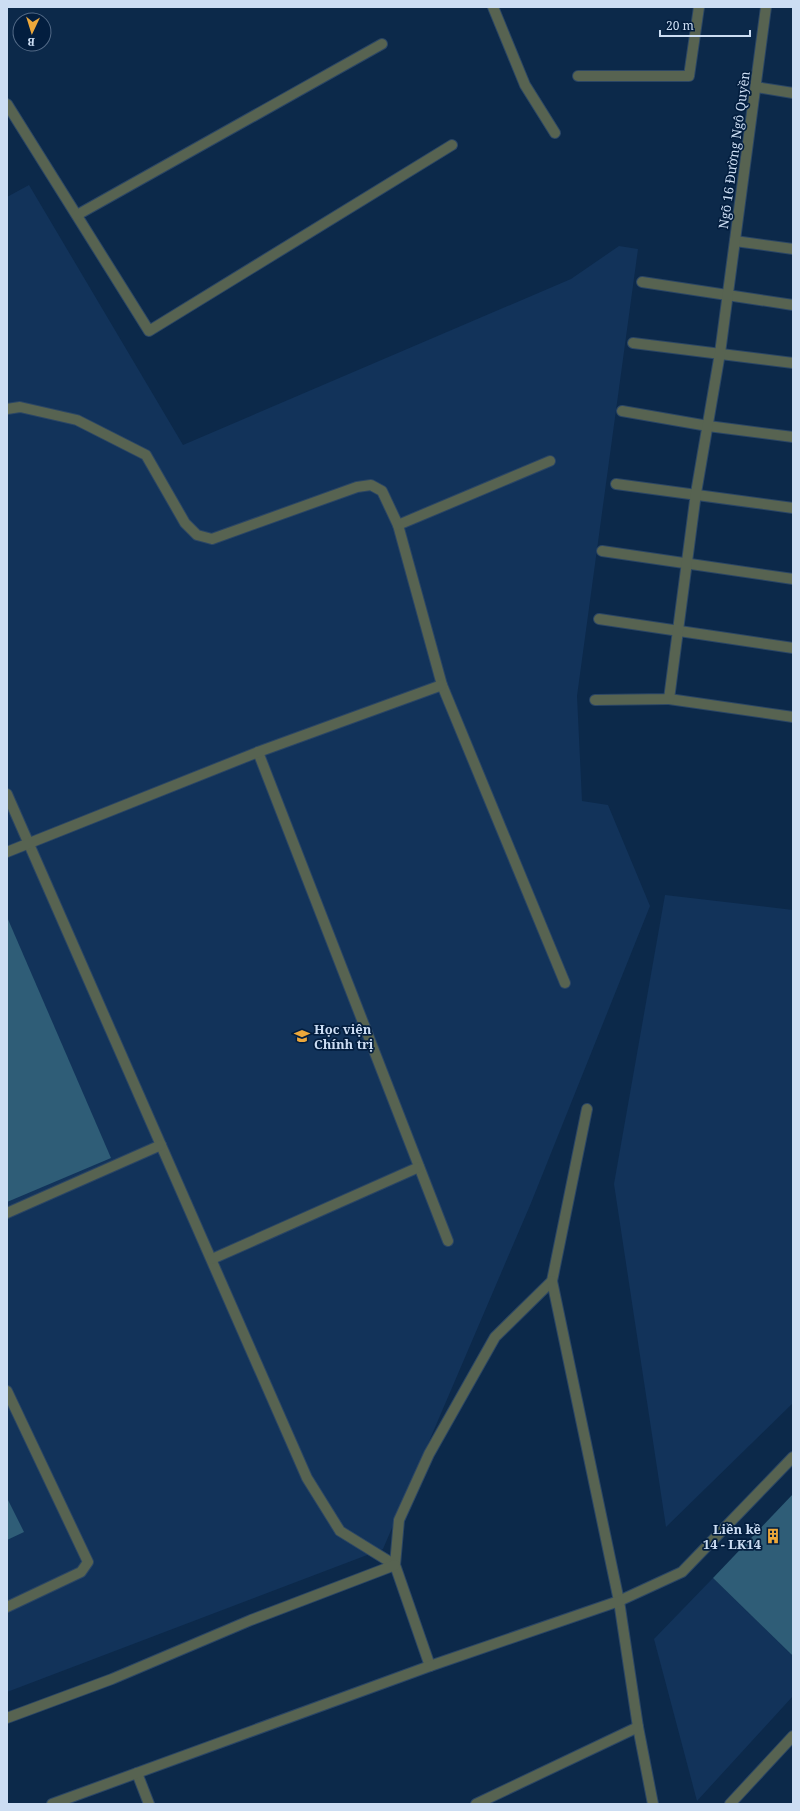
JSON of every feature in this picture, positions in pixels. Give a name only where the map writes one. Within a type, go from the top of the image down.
[{"type":"street","points":[[493,7],[525,85],[555,133]]},
{"type":"street","points":[[578,76],[689,76],[699,7]]},
{"type":"street","name":"Ngõ 16 Đường Ngô Quyền","points":[[670,699],[686,564],[696,494],[720,354],[726,296],[735,241],[766,7]]},
{"type":"street","points":[[77,215],[382,44]]},
{"type":"street","points":[[756,87],[793,93]]},
{"type":"street","points":[[7,104],[149,332],[452,145]]},
{"type":"street","points":[[735,241],[793,249]]},
{"type":"street","points":[[642,282],[793,305]]},
{"type":"street","points":[[633,343],[793,363]]},
{"type":"street","points":[[7,409],[20,407],[77,420],[146,454],[185,523],[197,535],[212,539],[357,487],[371,485],[382,491],[398,525],[442,685],[565,983]]},
{"type":"street","points":[[622,411],[708,426],[793,437]]},
{"type":"street","points":[[398,525],[550,461]]},
{"type":"street","points":[[616,484],[793,508]]},
{"type":"street","points":[[602,551],[793,579]]},
{"type":"street","points":[[599,619],[793,648]]},
{"type":"street","points":[[7,852],[258,752],[442,685]]},
{"type":"street","points":[[595,700],[670,699],[793,717]]},
{"type":"street","points":[[258,752],[448,1241]]},
{"type":"street","points":[[8,800],[212,1259],[307,1478],[340,1531],[396,1565]]},
{"type":"street","points":[[587,1109],[552,1281],[619,1601],[638,1727],[653,1804]]},
{"type":"street","points":[[7,1213],[161,1145]]},
{"type":"street","points":[[212,1259],[419,1167]]},
{"type":"street","points":[[430,1666],[396,1565],[399,1520],[429,1454],[495,1337],[552,1281]]},
{"type":"street","points":[[7,1391],[88,1562],[81,1572],[7,1607]]},
{"type":"street","points":[[52,1804],[430,1666],[619,1601],[682,1572],[793,1457]]},
{"type":"street","points":[[7,1718],[112,1679],[251,1620],[396,1565]]},
{"type":"street","points":[[476,1804],[638,1727]]},
{"type":"street","points":[[730,1804],[793,1736]]},
{"type":"street","points":[[137,1773],[149,1804]]},
{"type":"shaded area","name":"Học viện Chính trị","points":[[29,185],[183,445],[571,279],[619,246],[638,249],[577,696],[582,801],[608,805],[650,906],[531,1203],[383,1549],[7,1692],[7,197]]},
{"type":"shaded area","points":[[665,895],[793,910],[793,1403],[666,1527],[614,1184]]},
{"type":"shaded area","points":[[713,1578],[793,1656],[793,1696],[697,1801],[654,1639]]},
{"type":"building","points":[[7,917],[111,1158],[7,1202]]},
{"type":"building","name":"Liền kề 14 - LK14","points":[[793,1494],[793,1656],[713,1578]]},
{"type":"building","points":[[7,1498],[24,1532],[7,1540]]},
{"type":"place","name":"Học viện Chính trị","points":[[302,1036]]},
{"type":"place","name":"Liền kề 14 - LK14","points":[[773,1536]]}]
